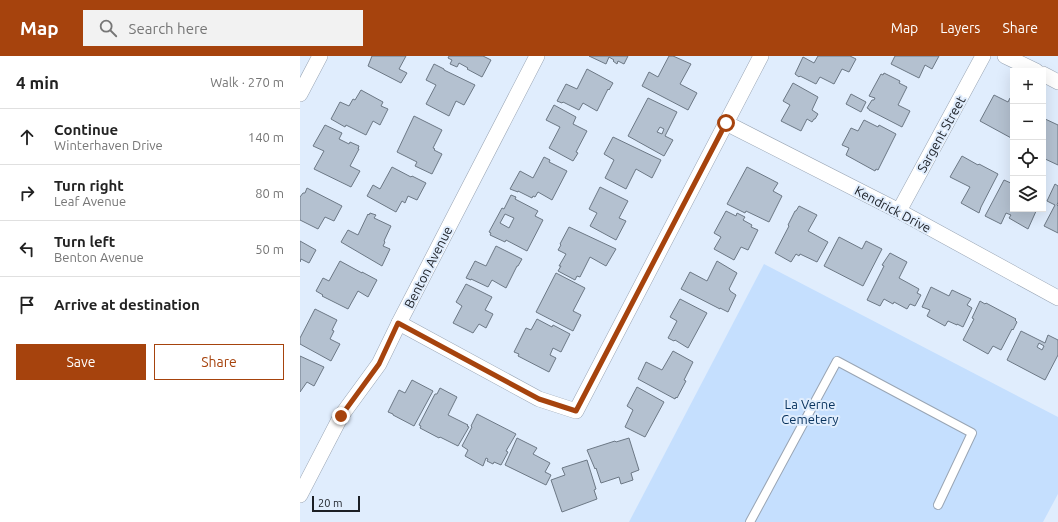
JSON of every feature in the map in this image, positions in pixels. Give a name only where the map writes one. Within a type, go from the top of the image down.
[{"type":"street","points":[[300,94],[320,56]]},
{"type":"street","name":"Benton Avenue","points":[[300,495],[341,416],[379,364],[398,323],[537,56]]},
{"type":"street","points":[[398,323],[539,399],[576,411],[761,56]]},
{"type":"street","name":"Sargent Street","points":[[899,211],[983,56]]},
{"type":"street","points":[[1005,56],[1030,68]]},
{"type":"street","points":[[1046,76],[1058,82]]},
{"type":"street","name":"Kendrick Drive","points":[[726,123],[899,211],[1058,298]]},
{"type":"lane","points":[[750,522],[837,362],[972,433],[938,505]]},
{"type":"green space","name":"La Verne Cemetery","points":[[764,264],[1058,417],[1058,494],[1043,522],[629,522]]},
{"type":"building","points":[[372,56],[406,56],[399,69],[407,73],[401,83],[368,66]]},
{"type":"building","points":[[449,56],[483,56],[491,60],[482,77],[459,63],[457,67],[450,64],[452,60],[448,58]]},
{"type":"building","points":[[589,56],[628,56],[624,64],[618,61],[617,64],[609,57],[606,64]]},
{"type":"building","points":[[669,56],[673,56],[691,64],[680,84],[697,93],[688,110],[642,86],[649,72],[658,77]]},
{"type":"building","points":[[818,56],[850,56],[856,59],[849,72],[842,69],[834,84],[820,77],[816,84],[795,74],[803,57],[814,63]]},
{"type":"building","points":[[895,56],[939,56],[932,69],[925,65],[919,78],[891,64]]},
{"type":"building","points":[[434,64],[475,85],[464,105],[456,101],[449,116],[426,104],[436,85],[426,80]]},
{"type":"building","points":[[587,69],[613,83],[609,90],[608,89],[597,111],[583,103],[579,110],[563,102],[557,101],[566,84],[577,89]]},
{"type":"building","points":[[884,73],[900,81],[899,83],[907,87],[898,105],[910,111],[902,127],[867,108],[875,98],[869,96],[881,74],[883,75]]},
{"type":"building","points":[[793,83],[818,97],[812,110],[818,114],[812,122],[807,119],[801,131],[781,121],[790,105],[783,101]]},
{"type":"building","points":[[361,90],[383,102],[381,106],[388,109],[380,125],[373,121],[366,135],[346,125],[345,127],[331,119],[340,102],[349,106]]},
{"type":"building","points":[[851,94],[866,102],[861,112],[846,104]]},
{"type":"building","points":[[994,95],[1008,102],[1010,98],[1010,137],[980,121]]},
{"type":"building","points":[[648,98],[677,112],[665,136],[673,140],[664,156],[628,136]],"holes":[[[660,127],[664,129],[662,134],[657,132]]]},
{"type":"building","points":[[554,105],[576,117],[573,124],[587,131],[573,161],[549,148],[560,127],[546,120]]},
{"type":"building","points":[[414,116],[442,130],[433,148],[442,154],[432,174],[415,166],[417,162],[397,152]]},
{"type":"building","points":[[1046,119],[1058,125],[1058,165],[1046,159]]},
{"type":"building","points":[[864,120],[878,127],[879,125],[896,134],[878,170],[876,169],[875,171],[846,155],[849,148],[842,145],[851,128],[858,131]]},
{"type":"building","points":[[325,125],[342,133],[339,139],[349,144],[350,142],[359,146],[359,149],[350,166],[360,171],[351,187],[314,169],[324,151],[313,146]]},
{"type":"building","points":[[613,137],[661,160],[652,178],[636,169],[626,189],[605,178],[614,160],[604,154]]},
{"type":"building","points":[[962,156],[998,174],[979,213],[961,203],[970,187],[950,177]]},
{"type":"building","points":[[544,157],[550,160],[549,162],[567,171],[552,200],[538,192],[535,197],[533,196],[532,198],[510,189],[520,171],[533,178]]},
{"type":"building","points":[[392,167],[426,183],[417,200],[408,196],[405,203],[402,201],[396,212],[367,196],[373,185],[380,189]]},
{"type":"building","points":[[747,167],[778,183],[773,191],[782,196],[769,222],[727,204]]},
{"type":"building","points":[[1004,180],[1010,183],[1010,212],[1036,212],[1028,229],[1009,218],[1011,215],[1006,213],[1001,224],[985,216]]},
{"type":"building","points":[[1055,184],[1058,186],[1058,233],[1044,226],[1055,205],[1047,201]]},
{"type":"building","points":[[600,187],[628,201],[619,218],[626,221],[616,240],[590,226],[597,213],[589,209]]},
{"type":"building","points":[[307,188],[342,206],[334,221],[325,217],[318,229],[300,220],[300,197],[303,193],[305,193]]},
{"type":"building","points":[[511,195],[516,197],[515,199],[538,211],[535,216],[543,220],[527,251],[506,240],[505,242],[490,235],[491,233],[489,232],[502,208],[504,209]],"holes":[[[505,214],[514,218],[509,228],[500,223]]]},
{"type":"building","points":[[799,206],[817,215],[808,231],[828,242],[817,262],[800,254],[799,256],[796,254],[791,262],[775,253],[795,211]]},
{"type":"building","points":[[726,211],[736,216],[737,213],[745,217],[743,220],[752,225],[751,227],[758,230],[748,250],[741,247],[734,260],[714,249],[721,237],[714,233]]},
{"type":"building","points":[[370,213],[376,215],[374,218],[391,226],[383,246],[390,249],[382,266],[341,242],[348,230],[358,235],[368,214],[369,215]]},
{"type":"building","points":[[569,227],[616,249],[606,266],[590,257],[580,277],[577,276],[575,280],[558,271],[561,266],[559,266],[566,254],[558,250]]},
{"type":"building","points":[[839,237],[862,249],[866,241],[882,249],[863,286],[824,266]]},
{"type":"building","points":[[300,241],[316,250],[309,263],[301,259],[300,262]]},
{"type":"building","points":[[496,246],[522,259],[506,288],[492,280],[488,287],[466,278],[475,261],[486,266]]},
{"type":"building","points":[[890,253],[907,262],[899,278],[919,289],[917,293],[921,295],[915,306],[910,304],[907,309],[894,302],[893,304],[884,299],[880,306],[867,300],[884,266],[882,265]]},
{"type":"building","points":[[340,261],[377,280],[368,297],[358,291],[348,309],[322,296],[323,295],[316,291],[323,278],[329,281]]},
{"type":"building","points":[[717,261],[737,273],[729,289],[736,295],[728,312],[681,289],[690,272],[707,281]]},
{"type":"building","points":[[556,273],[585,288],[573,311],[581,315],[573,331],[536,312]]},
{"type":"building","points":[[466,284],[492,297],[485,310],[493,314],[486,328],[479,324],[473,333],[453,323],[462,306],[456,302]]},
{"type":"building","points":[[931,287],[949,296],[952,290],[971,299],[967,305],[972,308],[963,327],[948,321],[945,326],[927,316],[930,310],[922,307]]},
{"type":"building","points":[[680,299],[707,313],[688,348],[675,340],[674,341],[668,338],[677,321],[670,317]]},
{"type":"building","points":[[980,301],[1016,319],[1015,320],[1017,322],[1001,350],[993,346],[988,354],[963,340],[974,319],[972,318]]},
{"type":"building","points":[[315,309],[337,320],[332,330],[334,331],[330,339],[340,344],[331,361],[300,344],[300,338]]},
{"type":"building","points":[[537,319],[570,334],[561,352],[553,348],[550,355],[556,358],[549,372],[518,356],[519,354],[514,352],[526,328],[531,330]]},
{"type":"building","points":[[1021,331],[1045,343],[1048,335],[1058,340],[1058,355],[1045,380],[1007,360]],"holes":[[[1039,343],[1044,346],[1042,350],[1037,347]]]},
{"type":"building","points":[[673,351],[693,362],[684,380],[686,381],[675,399],[638,379],[646,362],[662,370]]},
{"type":"building","points":[[300,356],[324,367],[314,386],[307,382],[300,392]]},
{"type":"building","points":[[412,380],[433,391],[414,426],[388,412],[399,390],[405,393]]},
{"type":"building","points":[[637,387],[664,402],[645,437],[625,427],[633,410],[627,406]]},
{"type":"building","points":[[440,388],[457,397],[448,415],[468,425],[467,426],[469,427],[458,446],[420,428],[421,426],[419,425],[435,394],[437,394]]},
{"type":"building","points":[[477,414],[516,434],[506,451],[508,452],[501,465],[494,462],[493,464],[487,461],[488,459],[486,458],[483,466],[465,456],[468,450],[462,446]]},
{"type":"building","points":[[517,438],[537,448],[533,454],[550,463],[545,472],[551,475],[546,485],[505,465]]},
{"type":"building","points":[[629,438],[639,470],[631,473],[633,480],[621,484],[619,477],[601,483],[596,468],[595,469],[587,450]]},
{"type":"building","points":[[587,460],[596,489],[594,490],[597,499],[562,512],[551,480],[565,475],[562,468]]},
{"type":"route","points":[[341,416],[379,364],[398,323],[539,399],[576,411],[726,123]]}]
